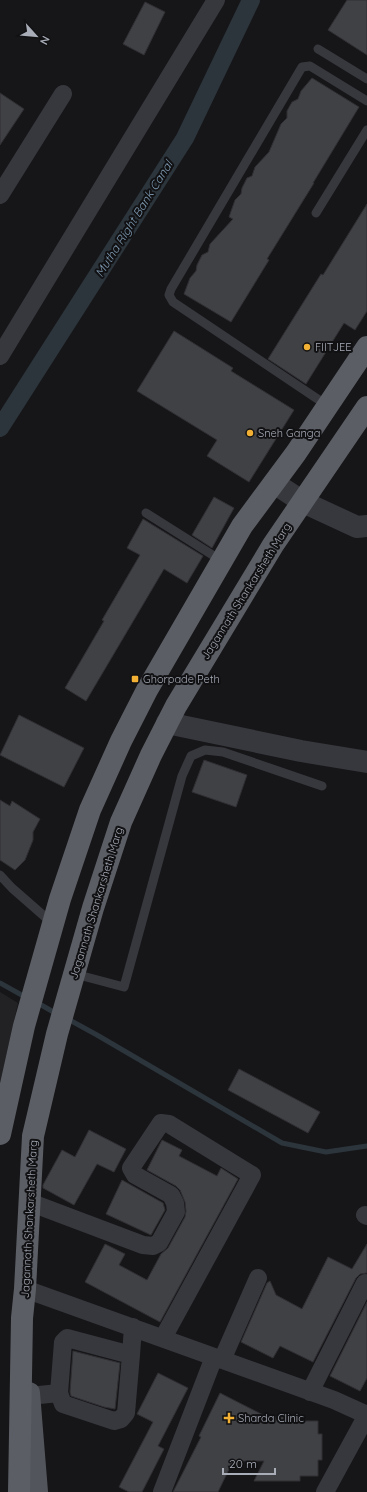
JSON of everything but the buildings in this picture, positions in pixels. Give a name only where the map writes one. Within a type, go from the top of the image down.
[{"type":"highway","points":[[0,1134],[18,1052],[53,924],[90,810],[120,740],[147,690],[242,526],[296,453],[367,347]]},
{"type":"highway","name":"Jagannath Shankarsheth Marg","points":[[28,1487],[22,1318],[25,1289],[33,1136],[51,1059],[92,908],[122,822],[151,755],[167,723],[273,545],[367,407]]},
{"type":"main road","name":"Jagannath Shankarsheth Marg","points":[[22,1318],[29,1396],[28,1487]]},
{"type":"street","points":[[0,356],[216,0]]},
{"type":"street","points":[[0,196],[63,94]]},
{"type":"street","points":[[274,483],[303,502],[357,526],[367,526]]},
{"type":"street","points":[[167,723],[301,751],[367,762]]},
{"type":"street","points":[[29,1202],[143,1245],[153,1246],[159,1243],[176,1212],[175,1203],[171,1195],[135,1175],[131,1168],[161,1123],[169,1124],[252,1175],[163,1338]]},
{"type":"street","points":[[162,1492],[218,1358],[258,1278]]},
{"type":"street","points":[[310,1392],[365,1283]]},
{"type":"street","points":[[25,1289],[218,1358],[367,1415],[325,1492]]},
{"type":"street","points":[[131,1355],[67,1338],[63,1342],[59,1393],[63,1404],[114,1421],[121,1419],[126,1413],[131,1355],[133,1327]]},
{"type":"street","points":[[29,1396],[59,1393]]},
{"type":"street","points":[[28,1487],[47,1492]]},
{"type":"lane","points":[[318,49],[367,79]]},
{"type":"lane","points":[[328,406],[173,302],[169,295],[171,289],[302,67],[310,66],[367,101]]},
{"type":"lane","points":[[316,213],[367,130]]},
{"type":"lane","points":[[146,513],[222,561]]},
{"type":"lane","points":[[73,979],[124,987],[182,776],[192,756],[205,750],[223,752],[322,786]]},
{"type":"lane","points":[[0,875],[12,888],[53,924]]},
{"type":"shaded area","points":[[0,992],[18,1003],[0,1083]]},
{"type":"waterway","name":"Mutha Right Bank Canal","points":[[0,428],[185,138],[251,0]]},
{"type":"waterway","points":[[0,983],[27,998]]},
{"type":"waterway","points":[[36,1002],[57,1014]]},
{"type":"waterway","points":[[66,1018],[282,1143],[326,1152],[367,1146]]},
{"type":"place","name":"FIITJEE","points":[[307,347]]},
{"type":"place","name":"Sneh Ganga","points":[[250,433]]},
{"type":"place","name":"Ghorpade Peth","points":[[135,679]]},
{"type":"place","name":"Sharda Clinic","points":[[229,1418]]}]
